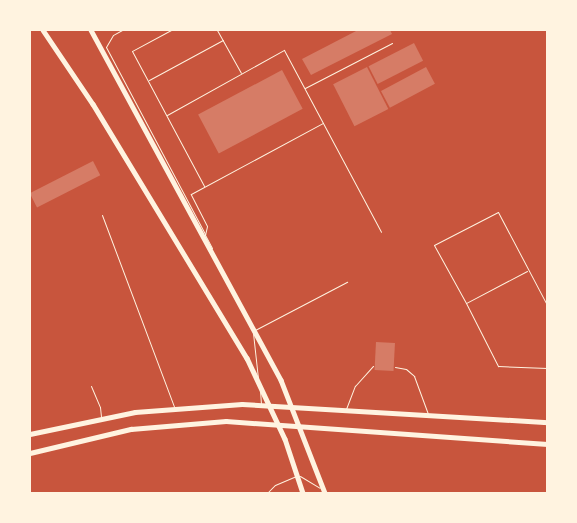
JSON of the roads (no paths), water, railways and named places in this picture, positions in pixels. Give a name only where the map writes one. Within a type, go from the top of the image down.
[{"type":"main road","points":[[43,30],[93,104],[246,358],[286,440],[304,493]]},
{"type":"main road","points":[[91,30],[281,380],[325,493]]},
{"type":"main road","points":[[30,434],[101,417],[174,408],[261,404],[547,422]]},
{"type":"main road","points":[[30,453],[131,429],[226,421],[547,444]]},
{"type":"lane","points":[[122,30],[113,35],[106,47],[205,234],[252,331],[261,404]]},
{"type":"lane","points":[[171,30],[132,51],[204,186]]},
{"type":"lane","points":[[218,30],[241,74]]},
{"type":"lane","points":[[148,80],[223,40]]},
{"type":"lane","points":[[304,88],[392,43]]},
{"type":"lane","points":[[167,115],[284,50],[381,232]]},
{"type":"lane","points":[[205,234],[207,226],[191,194],[323,123]]},
{"type":"lane","points":[[547,305],[498,212],[434,245],[498,366],[547,368]]},
{"type":"lane","points":[[102,216],[174,408]]},
{"type":"lane","points":[[466,303],[529,270]]},
{"type":"lane","points":[[252,331],[347,282]]},
{"type":"lane","points":[[346,409],[355,386],[373,366]]},
{"type":"lane","points":[[396,367],[406,369],[414,376],[428,414]]},
{"type":"lane","points":[[91,386],[100,407],[101,417]]},
{"type":"lane","points":[[267,493],[275,485],[298,475],[330,493]]}]
